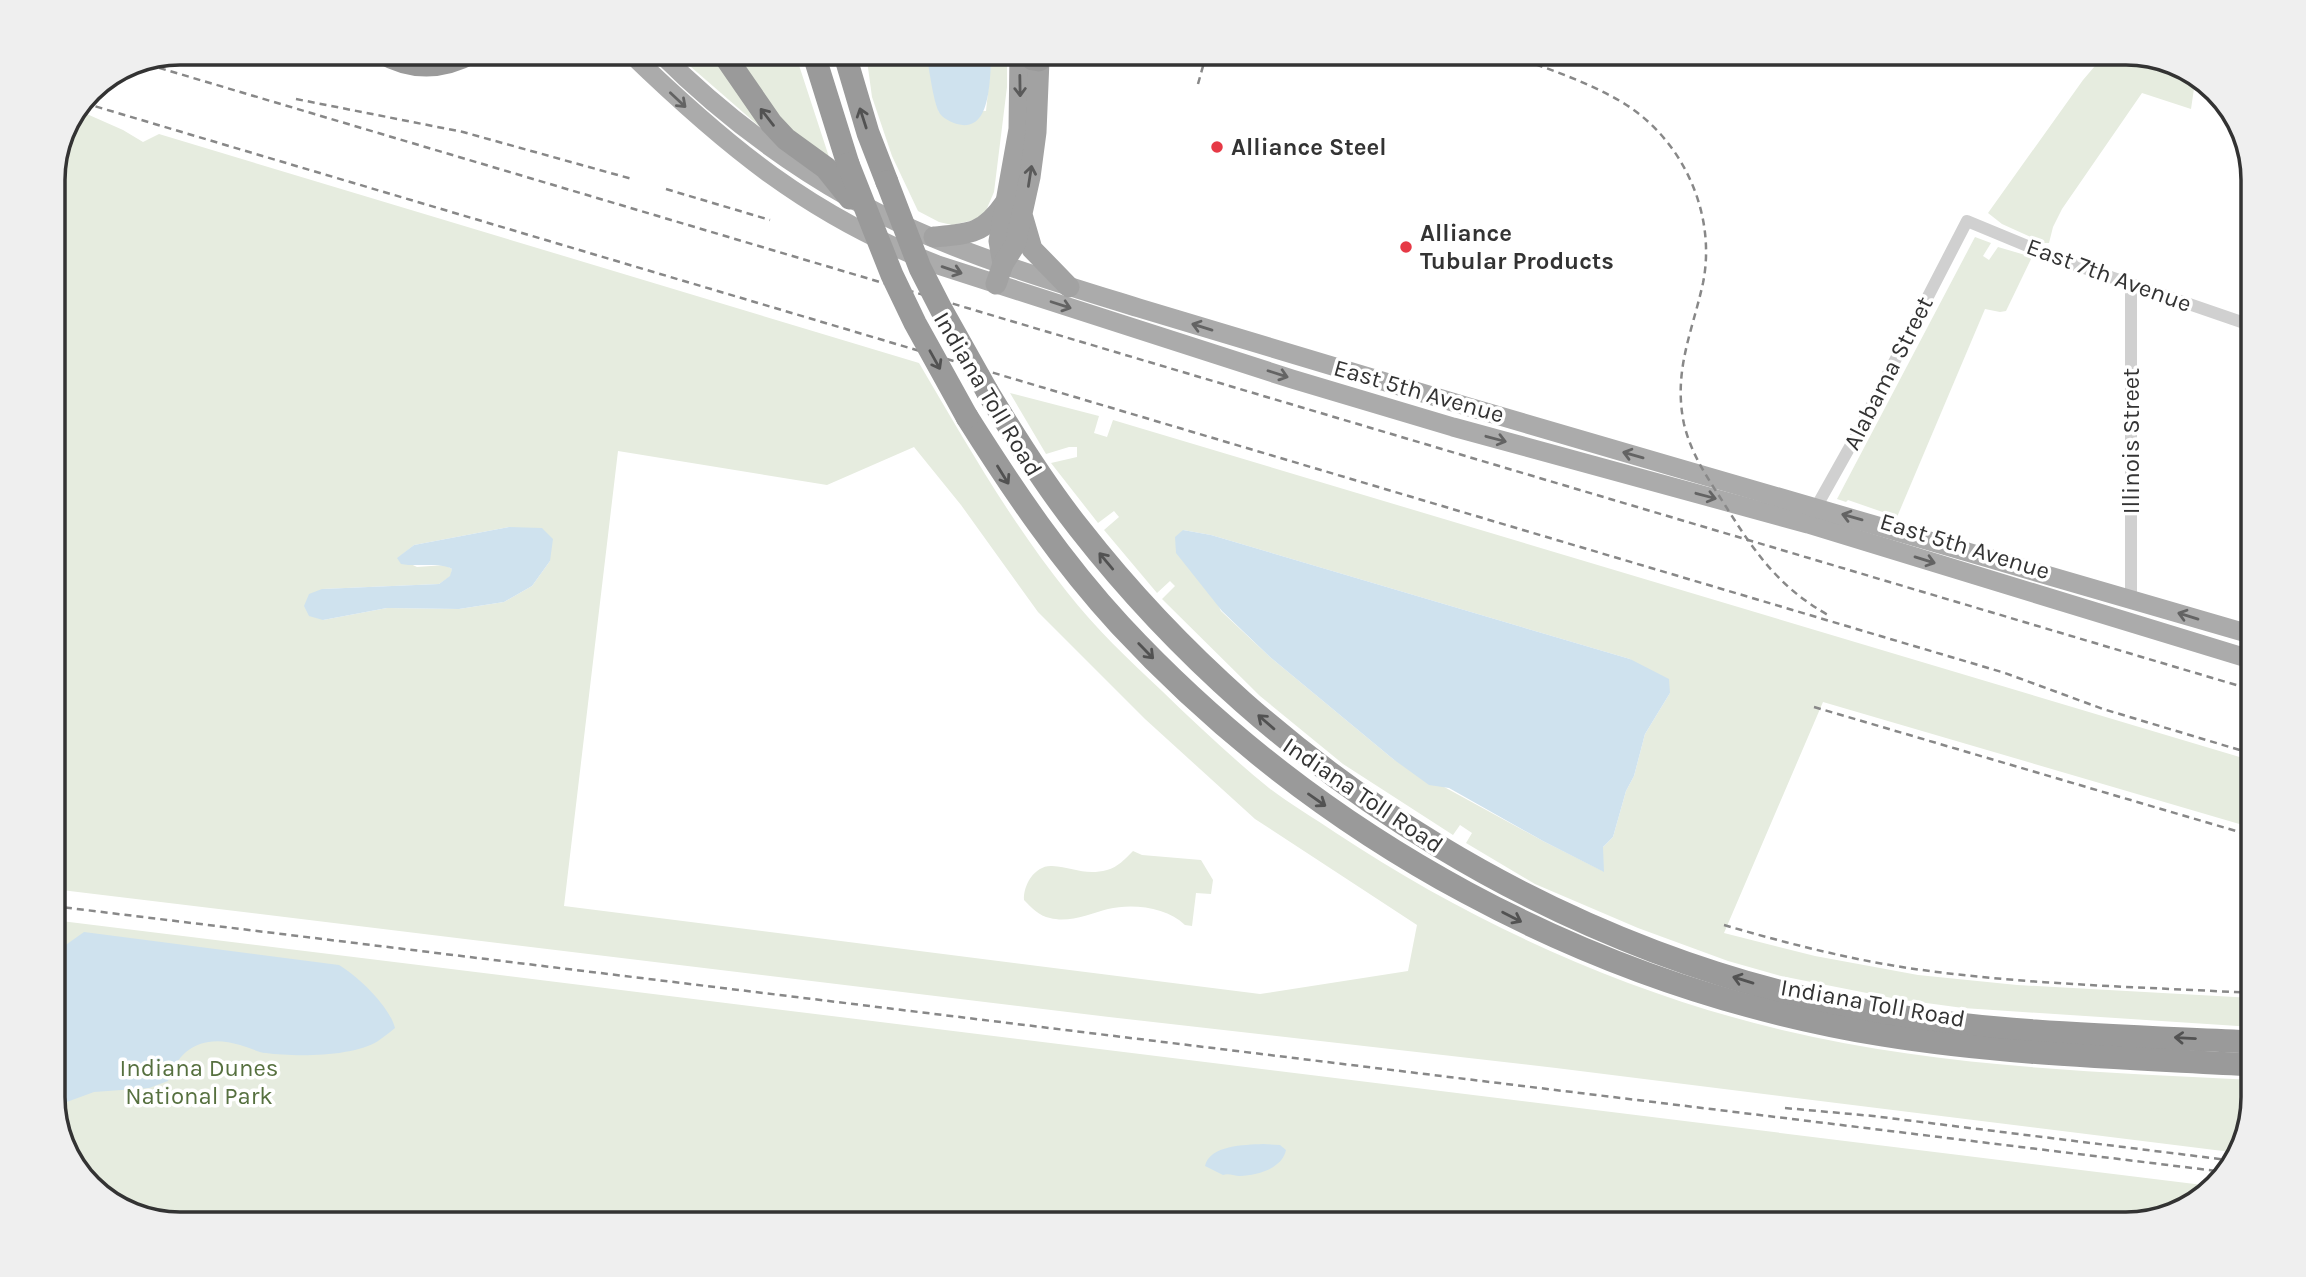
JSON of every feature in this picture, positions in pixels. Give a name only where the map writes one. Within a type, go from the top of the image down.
[{"type":"highway","points":[[420,65],[442,65]]},
{"type":"highway","points":[[731,65],[771,122],[804,154],[826,168],[850,198]]},
{"type":"highway","name":"Indiana Toll Road","points":[[816,65],[848,164],[892,275],[915,324],[967,416],[1011,486],[1085,584],[1127,632],[1260,758],[1317,801],[1437,876],[1514,918],[1598,955],[1682,986],[1749,1006],[1840,1027],[1961,1047],[2241,1064]]},
{"type":"highway","name":"Indiana Toll Road","points":[[849,65],[867,133],[920,268],[941,310],[1024,453],[1080,530],[1181,644],[1279,734],[1351,788],[1446,850],[1520,891],[1603,930],[1686,962],[1756,984],[1844,1005],[1962,1025],[2241,1041]]},
{"type":"highway","points":[[1003,264],[999,241],[1030,65]]},
{"type":"highway","points":[[996,285],[1003,264],[1015,245],[1036,132],[1033,65]]},
{"type":"highway","points":[[934,237],[970,234],[981,229],[996,216],[1008,198]]},
{"type":"highway","points":[[1022,215],[1032,249],[1069,287]]},
{"type":"main road","name":"East 5th Avenue","points":[[643,65],[728,144],[794,193],[892,247],[996,285],[1453,427],[1812,515],[2131,599],[2241,631]]},
{"type":"main road","name":"East 5th Avenue","points":[[674,65],[755,135],[850,198],[934,237],[1003,264],[1069,287],[1473,408],[1812,515],[2241,656]]},
{"type":"street","name":"East 7th Avenue","points":[[1967,221],[2061,260],[2241,322]]},
{"type":"street","name":"Alabama Street","points":[[1812,515],[1967,221]]},
{"type":"street","name":"Illinois Street","points":[[2131,284],[2131,599]]},
{"type":"green space","points":[[689,65],[723,65],[760,127]]},
{"type":"green space","points":[[742,65],[799,65],[830,160],[788,126]]},
{"type":"green space","points":[[868,65],[929,65],[939,112],[986,111],[991,65],[1007,65],[1007,87],[994,192],[985,213],[974,220],[952,225],[939,222],[918,211],[892,156],[872,97]]},
{"type":"green space","points":[[2096,65],[2156,69],[2194,87],[2191,109],[2142,93],[2062,209],[2049,243],[2044,243],[2002,224],[1988,213]]},
{"type":"green space","points":[[86,114],[143,142],[159,134],[919,363],[989,480],[1046,565],[1101,631],[1201,728],[1269,788],[1388,866],[1495,925],[1550,951],[1664,996],[1782,1030],[1957,1060],[2241,1079],[2241,1098],[2239,1120],[2227,1152],[1556,1068],[1109,1017],[65,890],[65,172],[69,150]],"holes":[[[914,447],[961,505],[1038,612],[1145,719],[1255,819],[1417,925],[1408,971],[1260,994],[564,906],[618,451],[827,485]],[[509,527],[550,561],[532,586],[504,602],[459,609],[387,608],[323,620],[322,589],[439,584],[451,576],[452,569],[445,565],[417,567],[398,558],[414,545]]]},
{"type":"green space","points":[[1975,237],[1991,243],[1983,256],[1989,260],[1998,247],[2032,257],[2006,311],[1985,309],[1897,517],[1848,500],[1846,502],[1837,499]]},
{"type":"green space","points":[[1010,393],[1099,416],[1094,433],[1107,437],[1113,420],[2241,757],[2241,824],[1823,702],[1724,933],[1815,956],[1918,975],[2017,985],[2241,997],[2241,1026],[1963,1008],[1897,999],[1781,976],[1728,961],[1638,928],[1535,884],[1466,843],[1472,833],[1460,825],[1453,835],[1343,764],[1260,696],[1162,599],[1175,586],[1170,581],[1157,593],[1104,530],[1119,517],[1114,511],[1098,523],[1051,463],[1077,457],[1077,447],[1046,454]],"holes":[[[1183,530],[1211,535],[1630,659],[1670,693],[1645,734],[1613,837],[1603,847],[1603,871],[1393,759],[1270,657],[1221,611]]]},
{"type":"green space","points":[[1133,851],[1142,855],[1201,860],[1213,880],[1211,894],[1196,893],[1192,926],[1185,925],[1159,910],[1138,907],[1117,907],[1079,917],[1057,919],[1039,914],[1024,900],[1028,882],[1040,869],[1052,866],[1099,872],[1115,867]]},
{"type":"green space","name":"Indiana Dunes National Park","points":[[65,921],[2201,1185],[2177,1200],[2156,1208],[2126,1212],[165,1211],[129,1200],[104,1184],[84,1161],[71,1134],[65,1105]]},
{"type":"water","points":[[928,65],[991,65],[987,100],[977,120],[969,125],[957,124],[940,114]]},
{"type":"water","points":[[509,527],[542,528],[553,539],[550,561],[532,586],[504,602],[459,609],[387,608],[323,620],[309,616],[304,606],[309,594],[322,589],[439,584],[450,576],[452,569],[401,564],[397,558],[414,545]]},
{"type":"water","points":[[1183,530],[1211,535],[1630,659],[1669,679],[1670,693],[1645,734],[1613,837],[1603,847],[1604,872],[1449,788],[1429,785],[1393,759],[1270,657],[1222,611],[1176,553],[1175,537]]},
{"type":"water","points":[[84,932],[339,965],[372,993],[387,1011],[395,1028],[367,1046],[339,1053],[278,1054],[227,1042],[205,1043],[195,1046],[179,1059],[168,1081],[149,1088],[94,1092],[65,1103],[65,945]]},
{"type":"water","points":[[1263,1144],[1280,1145],[1286,1150],[1280,1162],[1268,1170],[1238,1176],[1223,1175],[1205,1166],[1208,1159],[1221,1150]]},
{"type":"railway","points":[[1198,84],[1203,65]]},
{"type":"railway","points":[[1537,65],[1606,93],[1642,116],[1661,135],[1690,179],[1705,230],[1706,257],[1703,283],[1682,369],[1681,405],[1684,424],[1697,459],[1761,558],[1784,583],[1828,615]]},
{"type":"railway","points":[[157,67],[2241,686]]},
{"type":"railway","points":[[296,99],[463,132],[632,179]]},
{"type":"railway","points":[[92,105],[2005,673],[2103,709],[2241,750]]},
{"type":"railway","points":[[666,189],[770,220]]},
{"type":"railway","points":[[1814,707],[2241,832]]},
{"type":"railway","points":[[65,907],[2215,1171]]},
{"type":"railway","points":[[1724,925],[1823,951],[1922,970],[2046,982],[2241,992]]},
{"type":"railway","points":[[1785,1108],[1873,1116],[2223,1159]]},
{"type":"place","name":"Alliance Steel","points":[[1217,147]]},
{"type":"place","name":"Alliance Tubular Products","points":[[1406,247]]}]
